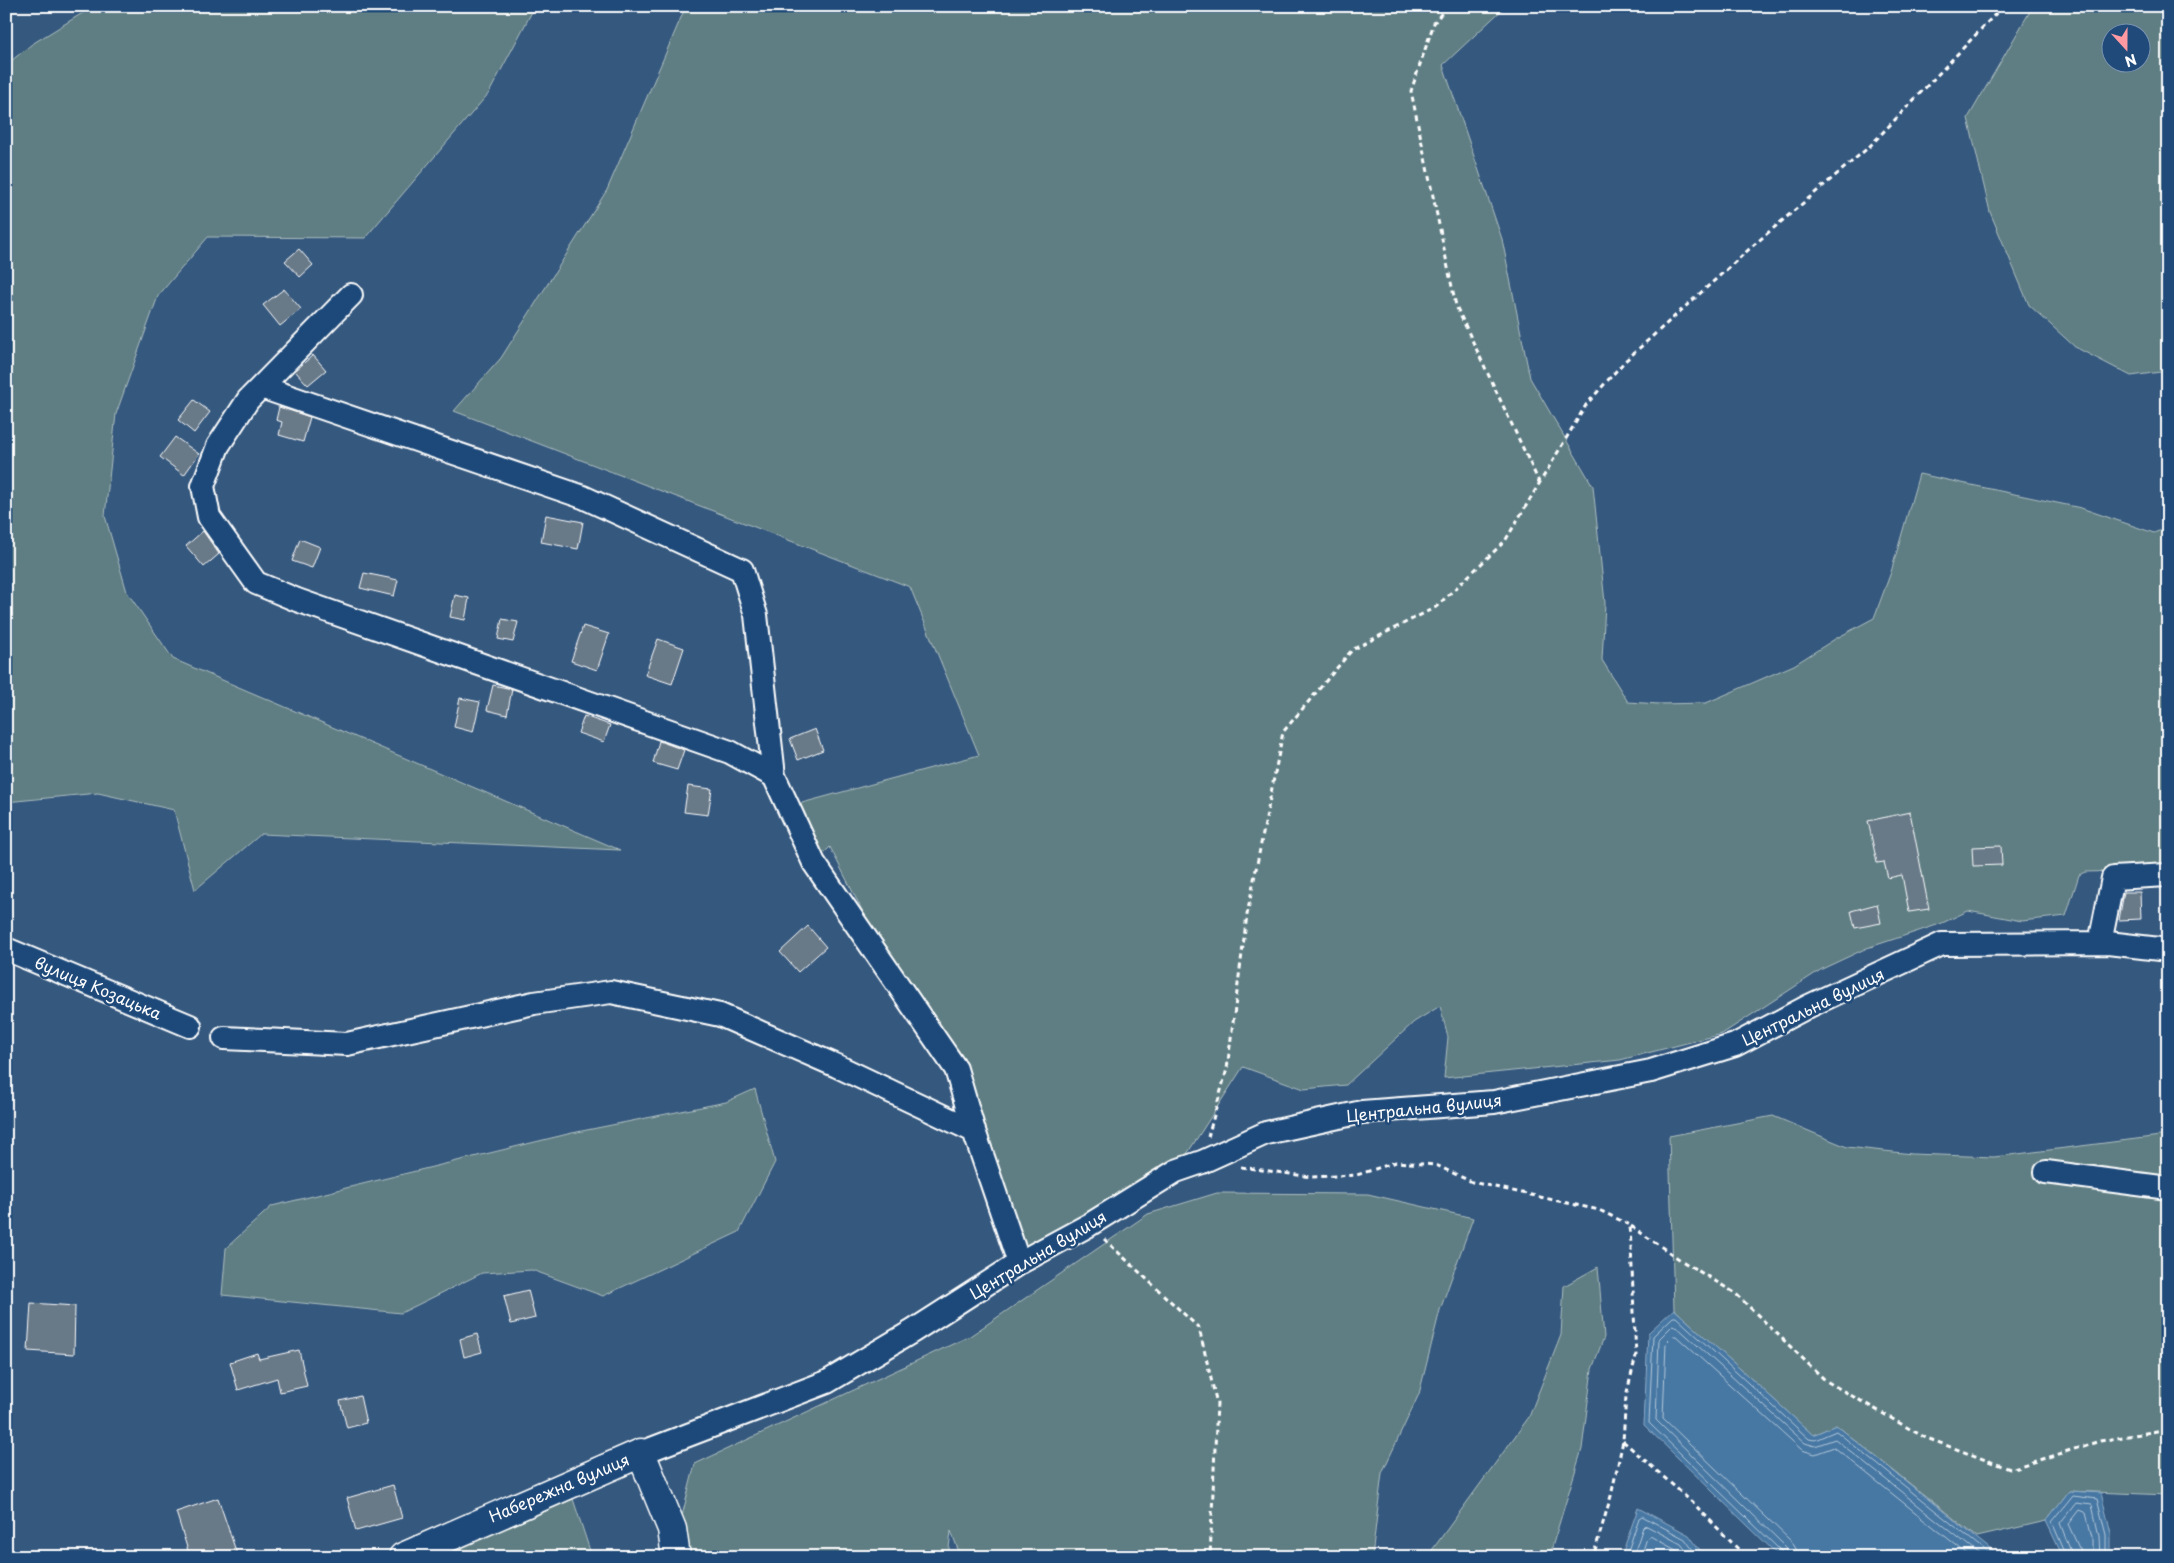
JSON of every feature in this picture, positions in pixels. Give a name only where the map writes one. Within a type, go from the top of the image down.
[{"type":"street","points":[[351,295],[248,400],[218,446],[203,486],[209,517],[256,583],[297,600],[730,752],[774,776]]},
{"type":"street","points":[[261,387],[583,497],[742,570],[756,615],[774,776],[814,863],[956,1070],[974,1131],[1019,1263]]},
{"type":"street","points":[[2100,943],[2113,878],[2168,876]]},
{"type":"street","name":"Центральна вулиця","points":[[641,1453],[827,1382],[913,1331],[1019,1263],[1089,1225],[1176,1171],[1202,1162],[1266,1133],[1362,1112],[1494,1102],[1651,1071],[1735,1045],[1808,1006],[1942,944],[2100,943],[2168,950]]},
{"type":"street","name":"вулиця Козацька","points":[[6,949],[190,1026]]},
{"type":"street","points":[[224,1038],[347,1044],[534,1003],[612,992],[720,1014],[838,1066],[974,1131]]},
{"type":"street","points":[[2046,1172],[2168,1188]]},
{"type":"street","name":"Набережна вулиця","points":[[403,1557],[641,1453],[672,1528],[676,1557]]},
{"type":"path","points":[[1447,6],[1434,23],[1411,92],[1456,306],[1539,482]]},
{"type":"path","points":[[1202,1162],[1227,1069],[1247,915],[1283,732],[1352,650],[1436,606],[1505,541],[1586,404],[1625,361],[1756,243],[1869,147],[2003,6]]},
{"type":"path","points":[[1236,1166],[1311,1177],[1357,1174],[1396,1162],[1436,1165],[1472,1182],[1598,1210],[1630,1225],[1682,1261],[1734,1293],[1826,1381],[1924,1437],[2010,1469],[2100,1441],[2168,1429]]},
{"type":"path","points":[[1089,1225],[1199,1328],[1218,1404],[1210,1557]]},
{"type":"path","points":[[1593,1557],[1611,1496],[1623,1441],[1626,1396],[1636,1356],[1630,1225]]},
{"type":"path","points":[[1623,1441],[1693,1503],[1746,1557]]},
{"type":"green space","points":[[94,6],[535,6],[489,93],[365,238],[208,237],[158,296],[116,414],[105,516],[127,592],[173,659],[620,850],[261,834],[195,890],[174,810],[98,793],[6,802],[6,65],[32,44]]},
{"type":"green space","points":[[686,6],[1506,6],[1443,65],[1502,239],[1530,378],[1593,486],[1605,603],[1602,660],[1628,702],[1659,704],[1706,703],[1794,665],[1835,639],[1874,618],[1891,572],[1919,474],[2081,508],[2154,533],[2168,527],[2168,870],[2085,872],[2079,875],[2066,916],[2022,921],[1968,911],[1940,924],[1867,948],[1822,969],[1722,1034],[1620,1060],[1444,1078],[1448,1037],[1440,1006],[1414,1022],[1346,1085],[1304,1089],[1243,1067],[1176,1171],[1019,1263],[974,1131],[830,847],[814,863],[787,807],[979,755],[910,587],[454,411],[501,358],[607,190]]},
{"type":"green space","points":[[2033,6],[2168,6],[2168,371],[2131,376],[2075,347],[2029,305],[1990,212],[1968,118]]},
{"type":"green space","points":[[755,1089],[775,1162],[739,1232],[603,1296],[532,1270],[482,1273],[401,1313],[222,1295],[226,1248],[272,1206],[572,1133],[726,1102]]},
{"type":"green space","points":[[1773,1116],[1847,1147],[1912,1154],[1994,1157],[2168,1135],[2168,1495],[2069,1491],[2046,1521],[1977,1537],[1836,1425],[1813,1435],[1674,1309],[1669,1136]]},
{"type":"green space","points":[[1217,1193],[1368,1194],[1473,1218],[1440,1310],[1419,1394],[1382,1473],[1372,1557],[961,1557],[951,1531],[948,1557],[686,1557],[681,1520],[695,1464],[970,1336],[1148,1214]]},
{"type":"green space","points":[[1598,1267],[1604,1337],[1592,1369],[1582,1449],[1549,1557],[1427,1557],[1529,1417],[1561,1335],[1564,1286]]},
{"type":"green space","points":[[573,1499],[592,1557],[442,1557]]},
{"type":"water","points":[[1674,1309],[1813,1435],[1836,1425],[2000,1557],[1780,1557],[1644,1425],[1648,1333]]},
{"type":"water","points":[[2069,1491],[2101,1493],[2111,1534],[2111,1557],[2063,1557],[2046,1521]]},
{"type":"water","points":[[1638,1508],[1689,1535],[1705,1557],[1621,1557]]},
{"type":"building","points":[[299,249],[313,265],[300,277],[285,261]]},
{"type":"building","points":[[284,289],[301,309],[280,326],[263,305]]},
{"type":"building","points":[[313,355],[326,370],[308,385],[295,371]]},
{"type":"building","points":[[194,400],[210,412],[194,433],[178,420]]},
{"type":"building","points":[[279,407],[310,417],[303,442],[279,435],[282,422],[276,420]]},
{"type":"building","points":[[175,437],[199,454],[184,475],[160,457]]},
{"type":"building","points":[[546,515],[583,522],[578,549],[541,542]]},
{"type":"building","points":[[203,531],[219,554],[204,567],[186,546]]},
{"type":"building","points":[[300,539],[320,547],[312,568],[292,561]]},
{"type":"building","points":[[364,573],[398,580],[394,596],[360,588]]},
{"type":"building","points":[[455,595],[469,598],[465,620],[450,617]]},
{"type":"building","points":[[502,619],[518,622],[513,642],[498,639]]},
{"type":"building","points":[[583,626],[609,634],[597,670],[571,661]]},
{"type":"building","points":[[658,639],[684,648],[672,684],[645,675]]},
{"type":"building","points":[[493,685],[512,689],[507,715],[487,710]]},
{"type":"building","points":[[460,698],[480,702],[473,732],[454,727]]},
{"type":"building","points":[[584,716],[610,725],[604,742],[578,733]]},
{"type":"building","points":[[815,729],[823,750],[798,760],[790,739]]},
{"type":"building","points":[[659,741],[684,750],[677,770],[653,763]]},
{"type":"building","points":[[688,786],[712,789],[708,815],[684,812]]},
{"type":"building","points":[[1910,812],[1929,909],[1909,912],[1902,875],[1888,878],[1884,862],[1877,863],[1868,821]]},
{"type":"building","points":[[2001,846],[2002,865],[1973,866],[1972,847]]},
{"type":"building","points":[[2124,892],[2140,892],[2141,919],[2119,920]]},
{"type":"building","points":[[1877,904],[1881,923],[1855,928],[1851,911]]},
{"type":"building","points":[[808,926],[826,947],[798,972],[780,952]]},
{"type":"building","points":[[528,1290],[535,1318],[511,1324],[504,1296]]},
{"type":"building","points":[[31,1303],[75,1306],[74,1354],[28,1351]]},
{"type":"building","points":[[477,1334],[482,1352],[464,1357],[460,1339]]},
{"type":"building","points":[[299,1350],[307,1386],[280,1392],[277,1378],[238,1390],[230,1362],[257,1353],[259,1359]]},
{"type":"building","points":[[360,1396],[366,1423],[347,1428],[340,1401]]},
{"type":"building","points":[[393,1485],[402,1518],[356,1531],[347,1498]]},
{"type":"building","points":[[218,1498],[238,1557],[190,1557],[176,1512]]}]
